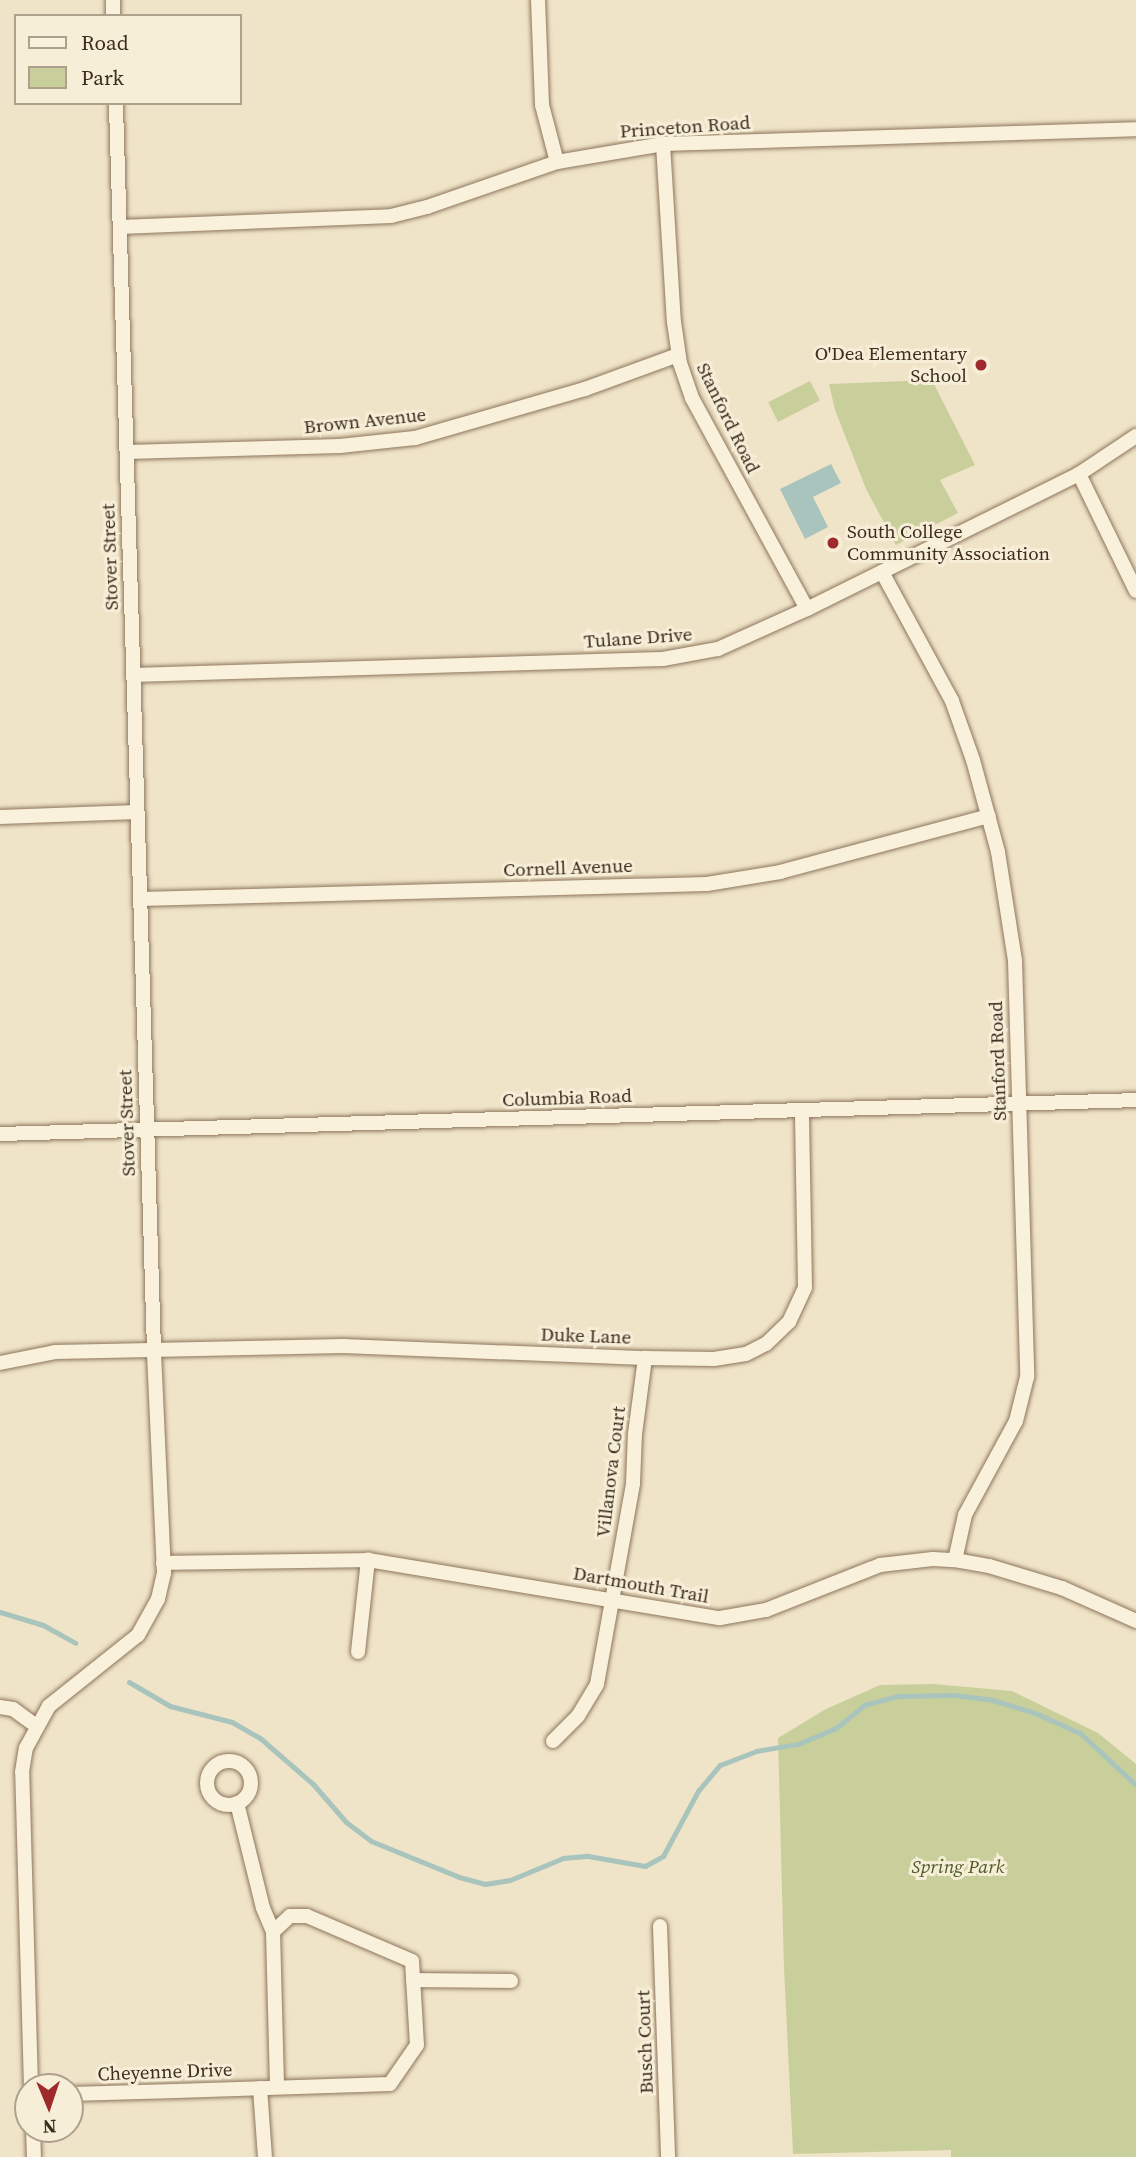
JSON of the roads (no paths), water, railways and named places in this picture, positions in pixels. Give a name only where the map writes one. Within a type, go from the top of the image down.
[{"type":"street","points":[[538,0],[542,105],[557,162]]},
{"type":"street","name":"Stover Street","points":[[31,2073],[22,1772],[26,1748],[49,1706],[138,1635],[158,1600],[163,1563],[154,1350],[116,105]]},
{"type":"street","name":"Princeton Road","points":[[120,227],[391,216],[426,207],[557,162],[663,144],[1136,129]]},
{"type":"street","name":"Stanford Road","points":[[663,144],[678,355],[692,398],[807,609]]},
{"type":"street","name":"Brown Avenue","points":[[127,452],[340,446],[415,438],[585,389],[678,355]]},
{"type":"street","name":"Tulane Drive","points":[[133,675],[663,659],[718,649],[807,609],[1079,474],[1136,436]]},
{"type":"street","points":[[1079,474],[1136,591]]},
{"type":"street","name":"Stanford Road","points":[[882,572],[951,701],[989,816],[1007,901],[1015,961],[1027,1377],[1016,1421],[965,1514],[955,1560]]},
{"type":"street","points":[[0,817],[137,812]]},
{"type":"street","name":"Cornell Avenue","points":[[140,899],[707,884],[780,872],[989,816]]},
{"type":"street","name":"Columbia Road","points":[[0,1134],[1136,1100]]},
{"type":"street","name":"Duke Lane","points":[[0,1363],[55,1352],[343,1346],[645,1358],[731,1358],[766,1344],[789,1322],[799,1306],[807,1272],[802,1110]]},
{"type":"street","name":"Villanova Court","points":[[553,1741],[578,1716],[597,1684],[633,1483],[635,1434],[645,1358]]},
{"type":"street","name":"Dartmouth Trail","points":[[163,1563],[368,1560],[701,1616],[743,1616],[766,1611],[880,1565],[933,1559],[955,1560],[989,1566],[1062,1588],[1136,1621]]},
{"type":"street","points":[[359,1652],[368,1560]]},
{"type":"street","points":[[0,1707],[13,1709],[36,1726]]},
{"type":"street","points":[[237,1803],[263,1908],[273,1932],[277,2087]]},
{"type":"street","name":"Cheyenne Drive","points":[[84,2094],[390,2084],[417,2045],[412,1961],[307,1916],[290,1916],[273,1932]]},
{"type":"street","name":"Busch Court","points":[[660,1926],[668,2157]]},
{"type":"street","points":[[413,1980],[510,1981]]},
{"type":"street","name":"Cheyenne Drive","points":[[260,2088],[265,2157]]},
{"type":"water","points":[[831,464],[841,483],[813,497],[828,527],[805,539],[780,489]]},
{"type":"waterway","points":[[0,1612],[43,1625],[75,1643]]},
{"type":"waterway","points":[[129,1682],[170,1706],[232,1722],[260,1738],[313,1784],[346,1822],[371,1841],[459,1877],[485,1884],[510,1880],[563,1858],[588,1856],[645,1866],[663,1856],[698,1791],[720,1765],[756,1751],[798,1744],[836,1728],[864,1705],[897,1696],[954,1695],[989,1699],[1035,1713],[1080,1733],[1136,1785]]},
{"type":"place","name":"O'Dea Elementary School","points":[[981,365]]},
{"type":"place","name":"South College Community Association","points":[[833,543]]},
{"type":"park label","name":"Spring Park","points":[[958,1867]]}]
